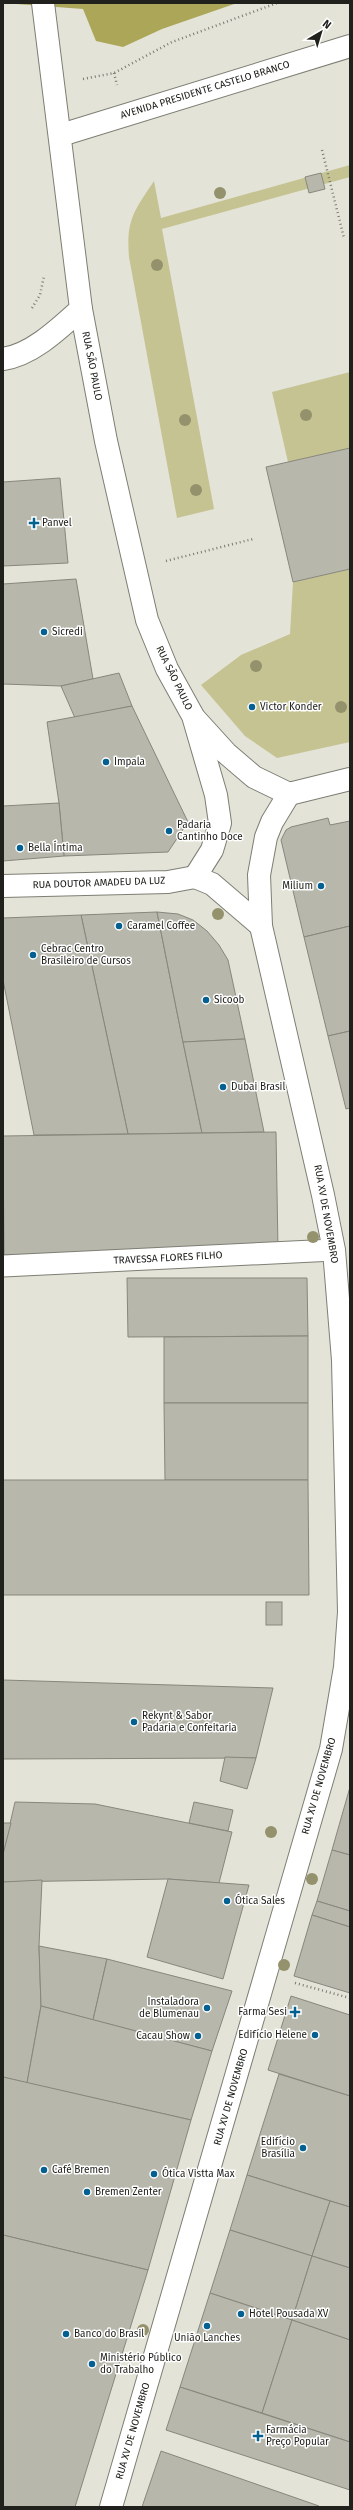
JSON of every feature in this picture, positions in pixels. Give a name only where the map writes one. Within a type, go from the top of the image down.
[{"type":"street","name":"RUA SÃO PAULO","points":[[42,4],[61,134],[81,309],[106,441],[134,569],[147,620],[167,669],[193,716],[216,795],[220,823],[212,850],[195,877]]},
{"type":"street","name":"AVENIDA PRESIDENTE CASTELO BRANCO","points":[[61,134],[350,46]]},
{"type":"street","points":[[3,359],[32,347],[62,327],[81,309]]},
{"type":"street","name":"RUA SÃO PAULO","points":[[193,716],[226,753],[254,777],[289,794]]},
{"type":"street","points":[[289,794],[350,779]]},
{"type":"street","name":"RUA XV DE NOVEMBRO","points":[[111,2507],[267,1975],[331,1749],[345,1667],[349,1612],[348,1473],[343,1360],[334,1250],[310,1132],[261,926],[259,875],[266,837],[272,822],[289,794]]},
{"type":"street","points":[[195,877],[212,884],[261,926]]},
{"type":"street","name":"RUA DOUTOR AMADEU DA LUZ","points":[[3,886],[168,882],[195,877]]},
{"type":"lane","name":"TRAVESSA FLORES FILHO","points":[[3,1266],[334,1250]]},
{"type":"path","points":[[83,79],[114,73],[172,42],[277,3]]},
{"type":"path","points":[[114,73],[118,90]]},
{"type":"path","points":[[322,150],[344,238]]},
{"type":"path","points":[[134,569],[253,539]]},
{"type":"path","points":[[267,1975],[350,1998]]},
{"type":"shaded area","points":[[3,3],[237,3],[162,29],[123,47],[96,41],[83,9]]},
{"type":"shaded area","points":[[350,165],[350,177],[162,229],[214,509],[177,518],[129,257],[128,244],[130,225],[133,216],[141,200],[154,181],[161,218]]},
{"type":"shaded area","points":[[350,372],[350,448],[288,462],[272,392]]},
{"type":"shaded area","points":[[350,569],[350,742],[277,758],[245,736],[201,685],[241,655],[290,634],[293,582]]},
{"type":"building","points":[[321,173],[325,189],[309,193],[305,177]]},
{"type":"building","points":[[350,448],[350,569],[293,582],[266,467]]},
{"type":"building","name":"Panvel","points":[[60,478],[68,563],[3,566],[3,482]]},
{"type":"building","name":"Sicredi","points":[[76,579],[93,679],[61,686],[3,684],[3,584]]},
{"type":"building","points":[[119,673],[132,706],[75,718],[61,686]]},
{"type":"building","name":"Impala","points":[[132,706],[188,822],[168,852],[64,856],[59,803],[47,722]]},
{"type":"building","points":[[59,803],[64,856],[3,861],[3,806]]},
{"type":"building","name":"Milium","points":[[328,818],[330,825],[350,821],[350,926],[304,937],[281,840],[286,830],[291,827]]},
{"type":"building","points":[[157,912],[202,1133],[128,1134],[81,915]]},
{"type":"building","name":"Sicoob","points":[[157,912],[178,914],[193,920],[207,931],[219,945],[228,960],[245,1039],[183,1042]]},
{"type":"building","points":[[81,915],[128,1134],[34,1135],[3,980],[3,918]]},
{"type":"building","points":[[350,926],[350,1031],[328,1036],[304,937]]},
{"type":"building","points":[[350,1031],[350,1108],[346,1109],[328,1036]]},
{"type":"building","name":"Dubai Brasil","points":[[245,1039],[264,1132],[202,1133],[183,1042]]},
{"type":"building","points":[[276,1132],[278,1250],[4,1255],[3,1136]]},
{"type":"building","points":[[127,1278],[307,1278],[308,1336],[128,1337]]},
{"type":"building","points":[[308,1336],[308,1403],[164,1403],[164,1337]]},
{"type":"building","points":[[164,1403],[308,1403],[308,1480],[165,1480]]},
{"type":"building","points":[[3,1480],[308,1480],[309,1595],[3,1595]]},
{"type":"building","points":[[266,1602],[282,1602],[282,1625],[266,1625]]},
{"type":"building","name":"Rekynt & Sabor Padaria e Confeitaria","points":[[3,1680],[273,1688],[256,1758],[3,1759]]},
{"type":"building","points":[[225,1757],[256,1758],[247,1789],[220,1781]]},
{"type":"building","points":[[350,1787],[350,1855],[332,1850]]},
{"type":"building","points":[[15,1802],[95,1804],[232,1832],[219,1883],[168,1879],[3,1882],[3,1854]]},
{"type":"building","points":[[194,1802],[233,1810],[228,1831],[189,1823]]},
{"type":"building","points":[[3,1823],[11,1823],[3,1854]]},
{"type":"building","points":[[332,1850],[350,1855],[350,1911],[317,1901]]},
{"type":"building","points":[[168,1879],[249,1885],[223,1979],[147,1957]]},
{"type":"building","points":[[42,1880],[39,1946],[41,2006],[27,2083],[3,2077],[3,1882]]},
{"type":"building","points":[[317,1901],[350,1911],[350,1927],[312,1915]]},
{"type":"building","points":[[312,1915],[350,1927],[350,1993],[294,1976]]},
{"type":"building","points":[[39,1946],[107,1959],[93,2020],[41,2006]]},
{"type":"building","points":[[107,1959],[232,1991],[212,2051],[93,2020]]},
{"type":"building","name":"Edifício Helene","points":[[291,1996],[350,2015],[350,2096],[268,2070]]},
{"type":"building","points":[[41,2006],[212,2051],[191,2120],[27,2083]]},
{"type":"building","name":"Edifício Brasília","points":[[279,2074],[350,2096],[350,2207],[247,2175]]},
{"type":"building","name":"Bremen Zenter","points":[[3,2077],[191,2120],[148,2270],[3,2235]]},
{"type":"building","points":[[247,2175],[330,2201],[312,2256],[230,2230]]},
{"type":"building","points":[[330,2201],[350,2207],[350,2268],[312,2256]]},
{"type":"building","points":[[230,2230],[312,2256],[292,2320],[210,2293]]},
{"type":"building","name":"Banco do Brasil","points":[[3,2235],[148,2270],[75,2507],[3,2507]]},
{"type":"building","points":[[312,2256],[350,2268],[350,2340],[292,2320]]},
{"type":"building","points":[[210,2293],[292,2320],[262,2413],[180,2387]]},
{"type":"building","points":[[292,2320],[350,2340],[350,2442],[262,2413]]},
{"type":"building","name":"Farmácia Preço Popular","points":[[180,2387],[350,2442],[350,2490],[166,2430]]},
{"type":"building","points":[[161,2451],[319,2506],[319,2507],[142,2507]]},
{"type":"place","name":"Panvel","points":[[34,523]]},
{"type":"place","name":"Sicredi","points":[[44,632]]},
{"type":"place","name":"Victor Konder","points":[[252,707]]},
{"type":"place","name":"Impala","points":[[106,762]]},
{"type":"place","name":"Padaria Cantinho Doce","points":[[169,831]]},
{"type":"place","name":"Bella Íntima","points":[[20,848]]},
{"type":"place","name":"Milium","points":[[321,886]]},
{"type":"place","name":"Caramel Coffee","points":[[119,926]]},
{"type":"place","name":"Cebrac Centro Brasileiro de Cursos","points":[[33,955]]},
{"type":"place","name":"Sicoob","points":[[206,1000]]},
{"type":"place","name":"Dubai Brasil","points":[[223,1087]]},
{"type":"place","name":"Rekynt & Sabor Padaria e Confeitaria","points":[[134,1722]]},
{"type":"place","name":"Ótica Sales","points":[[227,1901]]},
{"type":"place","name":"Instaladora de Blumenau","points":[[207,2008]]},
{"type":"place","name":"Farma Sesi","points":[[295,2012]]},
{"type":"place","name":"Edifício Helene","points":[[315,2035]]},
{"type":"place","name":"Cacau Show","points":[[198,2036]]},
{"type":"place","name":"Edifício Brasília","points":[[303,2148]]},
{"type":"place","name":"Café Bremen","points":[[44,2170]]},
{"type":"place","name":"Ótica Vistta Max","points":[[154,2174]]},
{"type":"place","name":"Bremen Zenter","points":[[87,2192]]},
{"type":"place","name":"Hotel Pousada XV","points":[[241,2314]]},
{"type":"place","name":"União Lanches","points":[[207,2326]]},
{"type":"place","name":"Banco do Brasil","points":[[66,2334]]},
{"type":"place","name":"Ministério Público do Trabalho","points":[[92,2364]]},
{"type":"place","name":"Farmácia Preço Popular","points":[[258,2436]]}]
